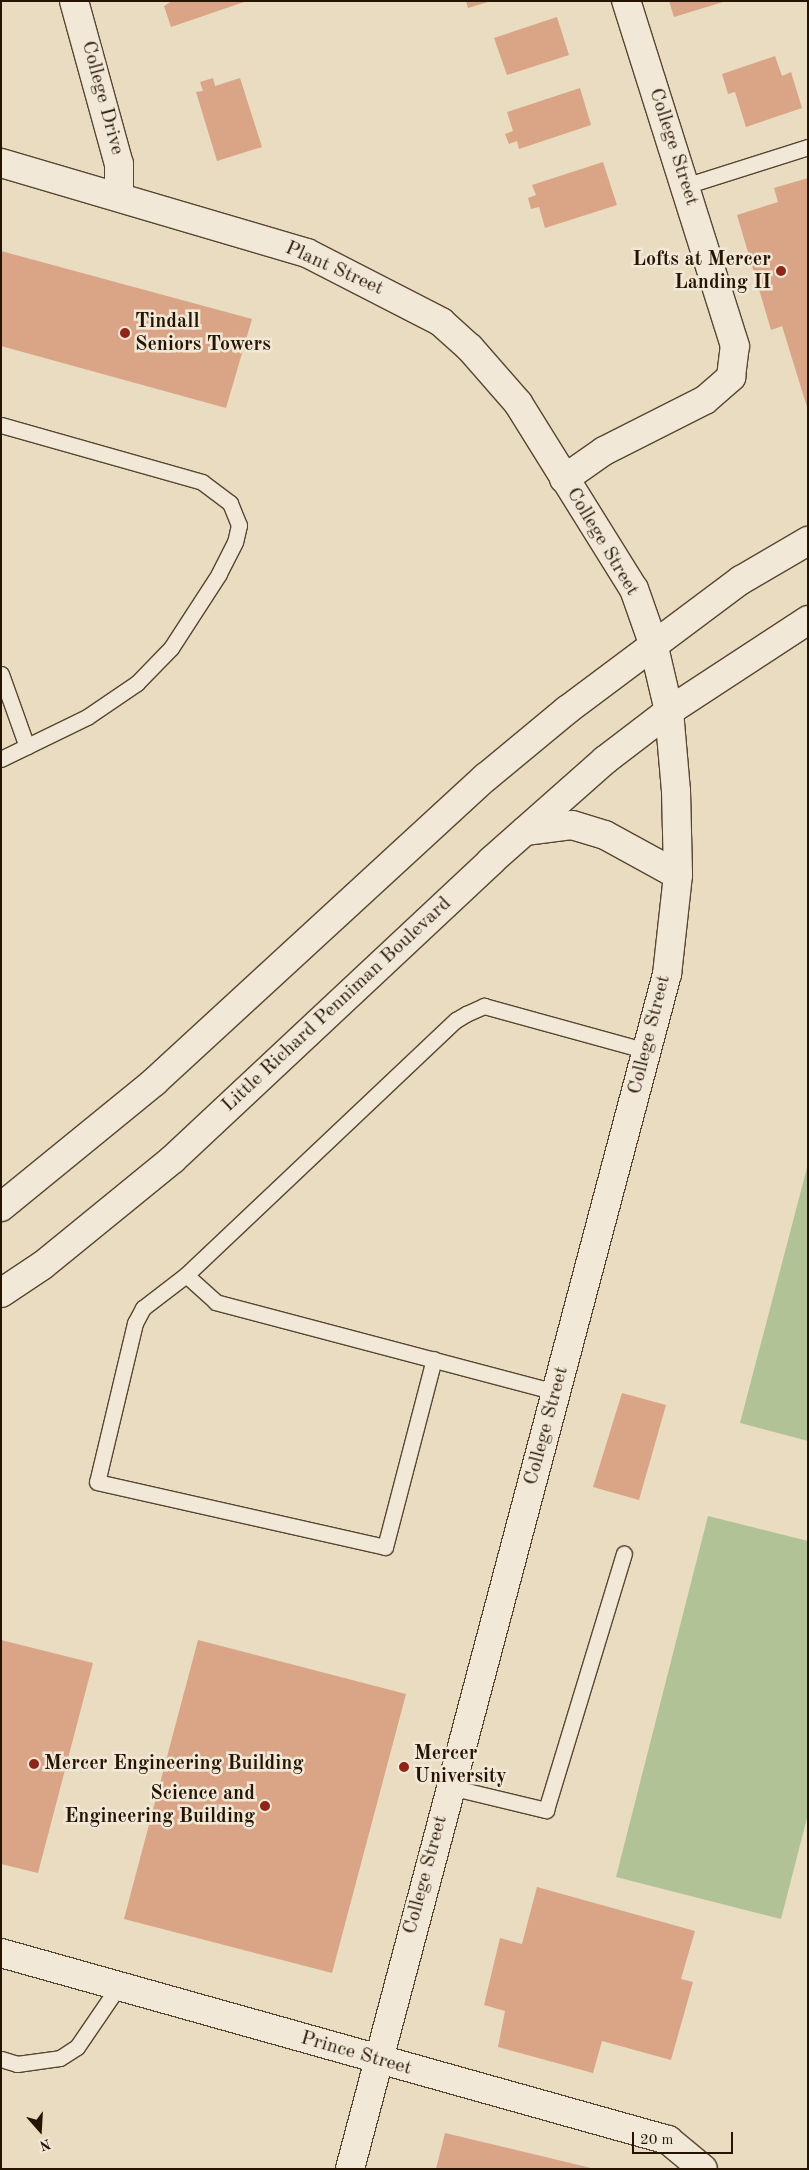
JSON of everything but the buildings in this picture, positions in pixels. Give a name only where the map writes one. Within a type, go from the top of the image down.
[{"type":"street","name":"College Drive","points":[[74,1],[119,164],[119,197]]},
{"type":"street","name":"College Street","points":[[350,2169],[377,2061],[667,974],[678,875],[676,791],[669,711],[653,643],[634,589],[564,479],[604,451],[705,400],[730,377],[735,346],[626,1]]},
{"type":"street","name":"Plant Street","points":[[1,163],[307,253],[441,322],[470,348],[518,403],[564,479]]},
{"type":"street","points":[[1,1207],[154,1082],[486,777],[653,643],[741,580],[808,541]]},
{"type":"street","name":"Little Richard Penniman Boulevard","points":[[1,1293],[43,1265],[173,1159],[525,831],[605,760],[669,711],[808,620]]},
{"type":"street","points":[[525,831],[572,826],[605,835],[678,875]]},
{"type":"street","name":"Prince Street","points":[[1,1953],[377,2061],[668,2140],[703,2169]]},
{"type":"lane","points":[[685,186],[808,147]]},
{"type":"lane","points":[[1,425],[202,482],[230,503],[239,525],[235,542],[219,574],[171,648],[137,683],[87,717],[1,758]]},
{"type":"lane","points":[[1,674],[27,747]]},
{"type":"lane","points":[[434,1359],[385,1547],[96,1482],[135,1323],[143,1308],[186,1275],[456,1020],[484,1006],[647,1051]]},
{"type":"lane","points":[[186,1275],[216,1302],[556,1392]]},
{"type":"lane","points":[[450,1787],[546,1810],[624,1554]]},
{"type":"lane","points":[[1,2060],[17,2064],[60,2058],[77,2047],[118,1987]]},
{"type":"green space","points":[[808,1164],[808,1441],[740,1423]]},
{"type":"green space","points":[[708,1516],[808,1541],[808,1814],[781,1919],[616,1877]]},
{"type":"place","name":"Lofts at Mercer Landing II","points":[[781,271]]},
{"type":"place","name":"Tindall Seniors Towers","points":[[125,333]]},
{"type":"place","name":"Mercer Engineering Building","points":[[34,1764]]},
{"type":"place","name":"Mercer University","points":[[404,1767]]},
{"type":"place","name":"Science and Engineering Building","points":[[265,1806]]}]
